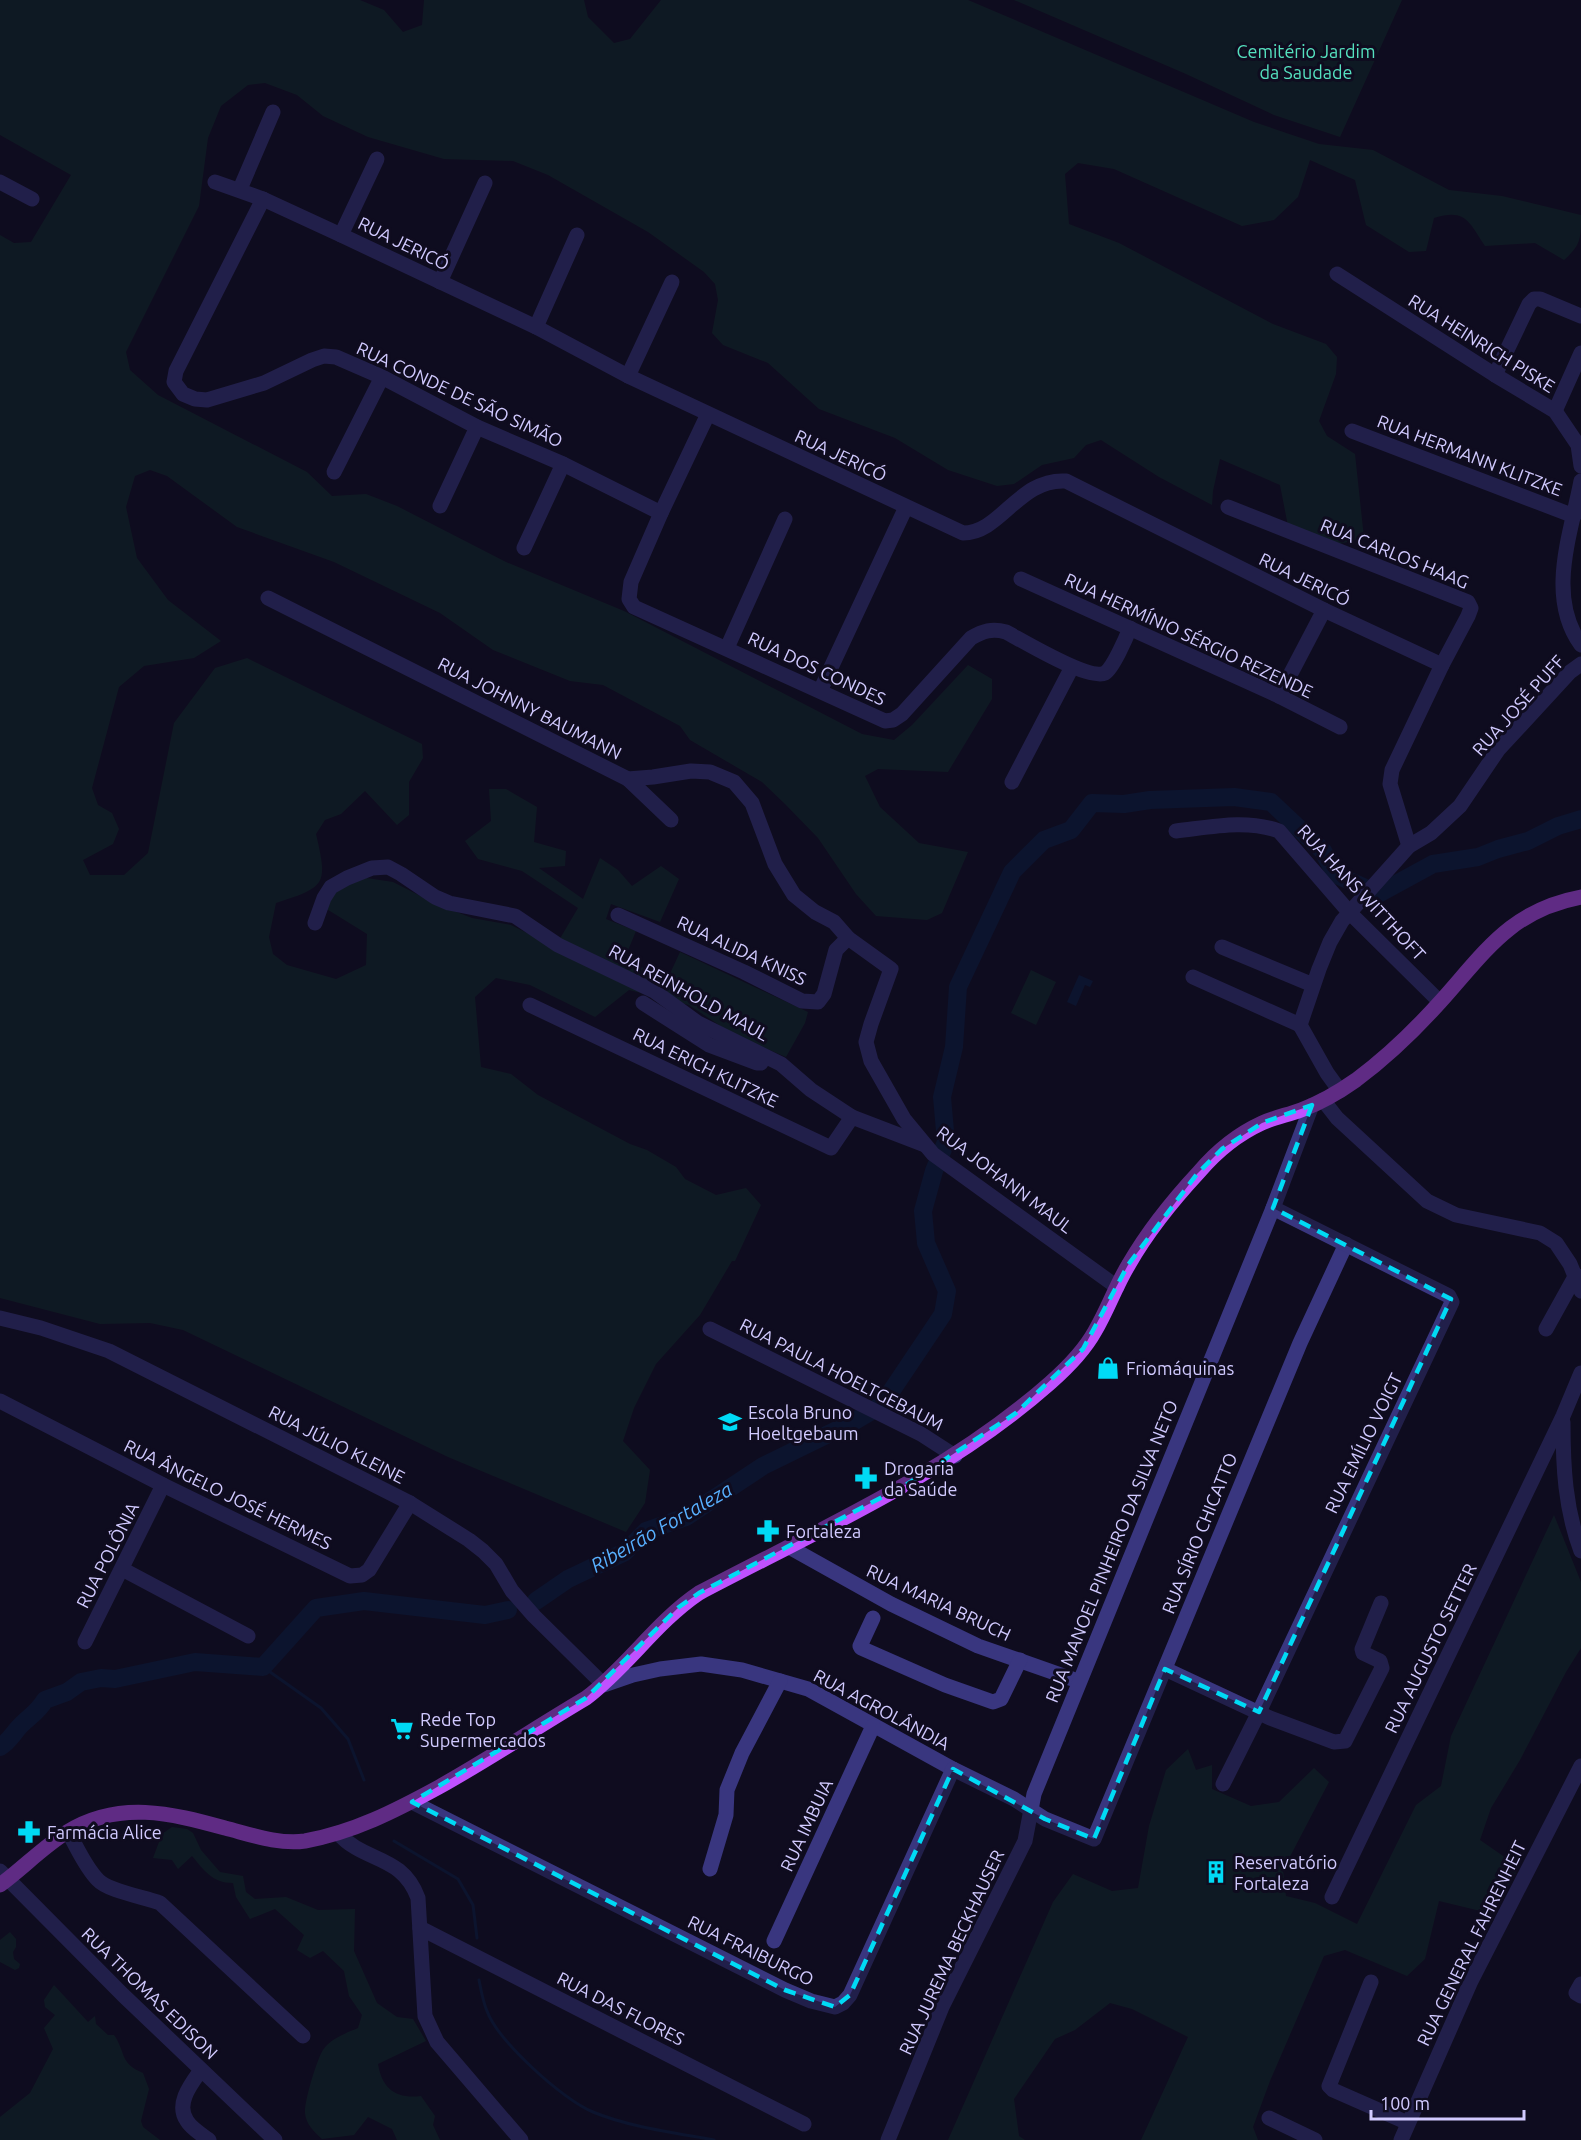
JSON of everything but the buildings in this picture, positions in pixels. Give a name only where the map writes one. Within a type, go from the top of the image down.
[{"type":"main road","points":[[2,1879],[68,1832],[104,1815],[138,1812],[189,1817],[257,1836],[302,1841],[365,1825],[472,1768],[586,1698],[604,1685],[679,1607],[699,1593],[909,1483],[955,1456],[1016,1413],[1069,1365],[1095,1331],[1128,1265],[1154,1226],[1214,1156],[1237,1137],[1262,1123],[1317,1103],[1340,1091],[1388,1054],[1509,927],[1534,913],[1581,897]]},
{"type":"street","points":[[240,189],[273,112]]},
{"type":"street","points":[[341,235],[377,159]]},
{"type":"street","points":[[0,182],[33,199]]},
{"type":"street","name":"RUA JERICÓ","points":[[215,182],[240,189],[341,235],[536,327],[628,376],[963,533],[978,531],[1039,484],[1053,480],[1066,481],[1324,610],[1442,665]]},
{"type":"street","points":[[440,282],[485,183]]},
{"type":"street","name":"RUA CONDE DE SÃO SIMÃO","points":[[263,199],[176,370],[174,382],[183,394],[195,399],[207,400],[264,383],[324,356],[336,357],[382,377],[477,427],[563,464],[660,513]]},
{"type":"street","points":[[536,327],[577,235]]},
{"type":"street","name":"RUA HEINRICH PISKE","points":[[1337,274],[1555,411],[1578,445],[1581,465]]},
{"type":"street","points":[[628,376],[672,282]]},
{"type":"street","points":[[1495,375],[1529,304],[1534,299],[1540,299],[1581,315]]},
{"type":"street","points":[[1555,411],[1581,353]]},
{"type":"street","points":[[334,472],[382,377]]},
{"type":"street","name":"RUA DOS CONDES","points":[[708,414],[660,513],[631,582],[629,598],[634,607],[885,721],[893,720],[902,714],[971,638],[982,631],[994,629],[1006,632],[1072,667],[1095,674],[1105,673],[1111,666],[1130,628]]},
{"type":"street","points":[[440,506],[477,427]]},
{"type":"street","name":"RUA HERMANN KLITZKE","points":[[1352,430],[1574,516]]},
{"type":"street","points":[[524,548],[563,464]]},
{"type":"street","points":[[1581,481],[1562,572],[1566,618],[1581,645]]},
{"type":"street","points":[[820,691],[906,507]]},
{"type":"street","name":"RUA CARLOS HAAG","points":[[1228,507],[1468,602],[1471,608],[1468,616],[1392,770],[1390,784],[1409,846]]},
{"type":"street","points":[[727,648],[785,519]]},
{"type":"street","name":"RUA HERMÍNIO SÉRGIO REZENDE","points":[[1021,579],[1279,696],[1340,727]]},
{"type":"street","name":"RUA JOHNNY BAUMANN","points":[[268,598],[628,779],[691,771],[710,772],[734,782],[752,802],[775,864],[794,895],[815,912],[834,922],[848,938]]},
{"type":"street","points":[[1279,696],[1324,610]]},
{"type":"street","name":"RUA JOSÉ PUFF","points":[[1300,1025],[1330,942],[1354,907],[1409,846],[1431,832],[1460,806],[1498,750],[1570,672],[1581,664]]},
{"type":"street","points":[[1012,782],[1072,667]]},
{"type":"street","points":[[628,779],[671,820]]},
{"type":"street","name":"RUA HANS WITTHOFT","points":[[1176,831],[1246,823],[1263,825],[1279,831],[1354,907],[1440,1002]]},
{"type":"street","name":"RUA REINHOLD MAUL","points":[[315,922],[331,887],[372,868],[388,867],[435,897],[449,903],[514,916],[558,945],[654,991],[698,1023],[781,1064],[811,1090],[852,1117],[929,1150]]},
{"type":"street","name":"RUA ALIDA KNISS","points":[[618,915],[802,1001],[818,1002],[824,994],[836,950],[848,938]]},
{"type":"street","name":"RUA JOHANN MAUL","points":[[848,938],[891,969],[866,1042],[867,1052],[904,1119],[929,1150],[1117,1287]]},
{"type":"street","points":[[1222,947],[1314,985]]},
{"type":"street","points":[[1192,977],[1300,1025],[1340,1091]]},
{"type":"street","points":[[643,1003],[717,1048],[757,1063],[769,1059]]},
{"type":"street","name":"RUA ERICH KLITZKE","points":[[530,1005],[831,1149],[852,1117]]},
{"type":"street","points":[[1317,1103],[1337,1118],[1427,1201],[1456,1215],[1540,1233],[1556,1243],[1579,1282],[1546,1329]]},
{"type":"street","name":"RUA MANOEL PINHEIRO DA SILVA NETO","points":[[1031,1812],[1034,1794],[1078,1681],[1317,1103]]},
{"type":"street","name":"RUA EMÍLIO VOIGT","points":[[1223,1784],[1259,1713],[1452,1302],[1449,1296],[1273,1208]]},
{"type":"street","name":"RUA SÍRIO CHICATTO","points":[[1094,1839],[1304,1334],[1346,1244]]},
{"type":"street","name":"RUA JÚLIO KLEINE","points":[[0,1318],[41,1328],[109,1351],[410,1503],[483,1551],[495,1564],[512,1591],[534,1616],[604,1685]]},
{"type":"street","name":"RUA PAULA HOELTGEBAUM","points":[[710,1329],[921,1434],[955,1456]]},
{"type":"street","name":"RUA AUGUSTO SETTER","points":[[1332,1897],[1580,1379]]},
{"type":"street","name":"RUA ÂNGELO JOSÉ HERMES","points":[[0,1401],[163,1485],[350,1576],[362,1575],[369,1570],[410,1503]]},
{"type":"street","points":[[1563,1416],[1563,1469],[1569,1512],[1581,1551]]},
{"type":"street","name":"RUA POLÔNIA","points":[[85,1642],[163,1485]]},
{"type":"street","name":"RUA MARIA BRUCH","points":[[789,1547],[891,1604],[978,1646],[1078,1681]]},
{"type":"street","points":[[122,1569],[248,1636]]},
{"type":"street","points":[[1165,1669],[1259,1713],[1334,1742],[1345,1741],[1382,1668],[1380,1661],[1363,1653],[1362,1649],[1381,1603]]},
{"type":"street","points":[[873,1618],[861,1648],[945,1685],[993,1702],[1001,1699],[1020,1660]]},
{"type":"street","name":"RUA AGROLÂNDIA","points":[[604,1685],[660,1669],[701,1664],[742,1670],[808,1689],[953,1769],[1014,1799],[1031,1812],[1094,1839]]},
{"type":"street","points":[[710,1869],[726,1815],[727,1790],[741,1753],[780,1681]]},
{"type":"street","name":"RUA IMBUIA","points":[[774,1941],[873,1726]]},
{"type":"street","name":"RUA GENERAL FAHRENHEIT","points":[[1401,2140],[1471,1980],[1581,1766]]},
{"type":"street","name":"RUA FRAIBURGO","points":[[412,1802],[785,1990],[811,2001],[836,2007],[850,1995],[953,1769]]},
{"type":"street","name":"RUA JUREMA BECKHAUSER","points":[[888,2140],[942,2007],[1025,1841],[1031,1812]]},
{"type":"street","points":[[68,1832],[99,1882],[114,1890],[136,1894],[160,1903],[303,2036]]},
{"type":"street","points":[[338,1833],[346,1842],[403,1872],[413,1883],[418,1898],[425,2016],[437,2042],[521,2140]]},
{"type":"street","name":"RUA THOMAS EDISON","points":[[2,1879],[274,2140]]},
{"type":"street","name":"RUA DAS FLORES","points":[[420,1928],[804,2124]]},
{"type":"street","points":[[1371,1982],[1329,2086],[1333,2090],[1408,2123]]},
{"type":"street","points":[[1581,1984],[1576,1993],[1581,1996]]},
{"type":"street","points":[[201,2070],[187,2090],[182,2107],[187,2121],[208,2140]]},
{"type":"street","points":[[1269,2118],[1316,2140]]},
{"type":"highlighted area","points":[[1312,1105],[1273,1208],[1451,1299],[1259,1712],[1165,1669],[1094,1839],[1045,1819],[953,1769],[850,1995],[835,2007],[785,1990],[412,1802],[586,1698],[679,1607],[699,1593],[909,1483],[1016,1413],[1083,1349],[1128,1265],[1197,1174],[1222,1149],[1262,1123]]},
{"type":"green space","points":[[0,0],[360,0],[384,10],[403,32],[422,25],[424,0],[584,0],[588,17],[614,43],[630,39],[661,0],[968,0],[1254,122],[1319,144],[1373,150],[1449,190],[1502,196],[1581,215],[1579,241],[1564,260],[1535,243],[1485,246],[1466,219],[1453,215],[1434,218],[1426,251],[1409,252],[1366,225],[1355,180],[1310,160],[1298,197],[1274,220],[1242,226],[1114,169],[1078,163],[1065,174],[1069,224],[1119,243],[1273,324],[1326,344],[1337,357],[1336,374],[1319,421],[1327,436],[1355,454],[1364,538],[1331,546],[1288,526],[1280,485],[1220,459],[1212,505],[1159,477],[1101,440],[1086,445],[1074,458],[1042,465],[1014,484],[997,486],[948,470],[895,438],[819,409],[768,363],[723,345],[712,333],[718,300],[715,284],[704,272],[648,232],[548,175],[513,161],[444,159],[368,137],[323,116],[297,95],[265,83],[248,85],[221,106],[208,138],[199,206],[126,352],[130,370],[158,395],[307,472],[332,496],[366,494],[397,506],[506,562],[624,611],[862,734],[894,740],[912,725],[968,665],[992,679],[992,699],[948,772],[878,769],[865,776],[880,807],[919,843],[968,852],[942,913],[927,920],[876,916],[856,894],[818,838],[785,804],[762,782],[690,740],[680,726],[603,685],[570,681],[493,650],[440,613],[334,562],[237,527],[167,476],[150,470],[135,476],[126,507],[137,558],[168,600],[221,641],[194,658],[144,666],[119,687],[92,788],[98,805],[112,813],[119,829],[113,844],[83,860],[90,875],[124,875],[148,853],[174,723],[215,668],[247,658],[422,744],[423,758],[409,782],[409,815],[397,825],[365,791],[341,814],[325,820],[316,834],[322,864],[319,882],[305,893],[276,903],[269,937],[273,954],[287,965],[336,979],[366,965],[367,934],[325,908],[331,893],[360,877],[393,882],[436,904],[472,918],[511,925],[555,947],[578,908],[522,871],[478,859],[465,841],[491,821],[489,789],[506,789],[537,807],[534,842],[566,851],[565,866],[539,868],[583,899],[600,858],[618,870],[632,886],[661,866],[679,879],[660,922],[611,904],[606,919],[636,931],[624,960],[668,978],[680,952],[808,1012],[805,1023],[786,1057],[734,1035],[689,1005],[629,990],[595,1017],[530,985],[496,978],[475,997],[481,1067],[511,1074],[538,1095],[630,1144],[647,1150],[676,1167],[685,1179],[716,1195],[746,1188],[761,1205],[735,1261],[732,1261],[700,1315],[656,1364],[634,1408],[623,1441],[650,1470],[645,1503],[626,1532],[448,1457],[183,1330],[150,1323],[100,1324],[0,1298],[0,235],[14,243],[31,242],[71,175],[0,135]]},
{"type":"green space","name":"Cemitério Jardim da Saudade","points":[[1014,0],[1402,0],[1340,137],[1274,115],[1186,74]]},
{"type":"green space","points":[[1031,970],[1056,982],[1036,1025],[1011,1013]]},
{"type":"green space","points":[[1554,1515],[1581,1582],[1581,1648],[1491,1808],[1480,1840],[1519,1867],[1493,1914],[1439,1901],[1425,1959],[1407,1976],[1345,1950],[1324,1956],[1270,2081],[1253,2127],[1258,2140],[1141,2140],[1188,2037],[1132,2009],[1110,2003],[1075,2030],[1055,2039],[1014,2099],[1019,2136],[1025,2140],[948,2140],[1053,1902],[1073,1874],[1112,1891],[1138,1888],[1149,1826],[1166,1770],[1188,1749],[1196,1770],[1212,1765],[1212,1789],[1251,1806],[1279,1802],[1314,1768],[1329,1782],[1283,1870],[1286,1896],[1315,1903],[1357,1924],[1416,1805],[1441,1786],[1451,1736]]},
{"type":"green space","points":[[172,1827],[187,1829],[193,1833],[201,1850],[220,1872],[243,1876],[246,1892],[255,1899],[286,1897],[318,1910],[355,1909],[354,1951],[377,2003],[397,2017],[413,2019],[426,2041],[378,2064],[380,2073],[387,2086],[397,2094],[421,2096],[435,2116],[433,2125],[440,2140],[397,2140],[392,2129],[368,2117],[354,2135],[322,2139],[313,2131],[307,2121],[305,2108],[320,2055],[334,2040],[358,2028],[362,2015],[349,1996],[344,1971],[323,1951],[310,1958],[297,1950],[304,1935],[275,1909],[250,1919],[236,1897],[233,1883],[214,1878],[192,1856],[178,1869],[172,1860],[153,1858],[162,1834]]},
{"type":"green space","points":[[10,1932],[16,1939],[14,1959],[20,1964],[15,1970],[0,1962],[0,1940]]},
{"type":"green space","points":[[54,1985],[88,2022],[95,2016],[96,2024],[108,2035],[114,2035],[126,2061],[143,2073],[149,2089],[141,2121],[143,2127],[160,2140],[0,2140],[0,2117],[30,2093],[53,2049],[44,2028],[55,2015],[45,2007],[44,2000]]},
{"type":"water","points":[[1079,975],[1093,981],[1090,987],[1085,985],[1076,1006],[1067,1002]]},
{"type":"waterway","name":"Ribeirão Fortaleza","points":[[536,1601],[568,1579],[625,1552],[646,1531],[686,1517],[763,1466],[853,1422],[882,1405],[943,1314],[947,1291],[926,1243],[923,1211],[934,1171],[946,1142],[942,1097],[954,1047],[958,987],[1012,872],[1044,840],[1071,830],[1092,803],[1124,804],[1150,800],[1234,797],[1271,802],[1323,851],[1335,874],[1378,894],[1433,864],[1478,857],[1528,841],[1558,826],[1581,819]]},
{"type":"waterway","name":"Ribeirão Fortaleza","points":[[0,1747],[37,1711],[45,1700],[67,1692],[81,1682],[101,1678],[115,1679],[195,1662],[263,1667],[316,1608],[364,1601],[485,1615],[508,1610]]},
{"type":"waterway","points":[[263,1667],[321,1708],[348,1739],[364,1780]]},
{"type":"waterway","points":[[394,1841],[458,1879],[473,1905],[477,1938]]},
{"type":"waterway","points":[[479,1980],[487,2011],[504,2038],[549,2083],[565,2095],[593,2112],[622,2122],[714,2140]]},
{"type":"place","name":"Friomáquinas","points":[[1108,1368]]},
{"type":"place","name":"Escola Bruno Hoeltgebaum","points":[[730,1422]]},
{"type":"place","name":"Drogaria da Saúde","points":[[866,1478]]},
{"type":"place","name":"Fortaleza","points":[[768,1531]]},
{"type":"place","name":"Rede Top Supermercados","points":[[402,1729]]},
{"type":"place","name":"Farmácia Alice","points":[[29,1832]]},
{"type":"place","name":"Reservatório Fortaleza","points":[[1216,1872]]}]
